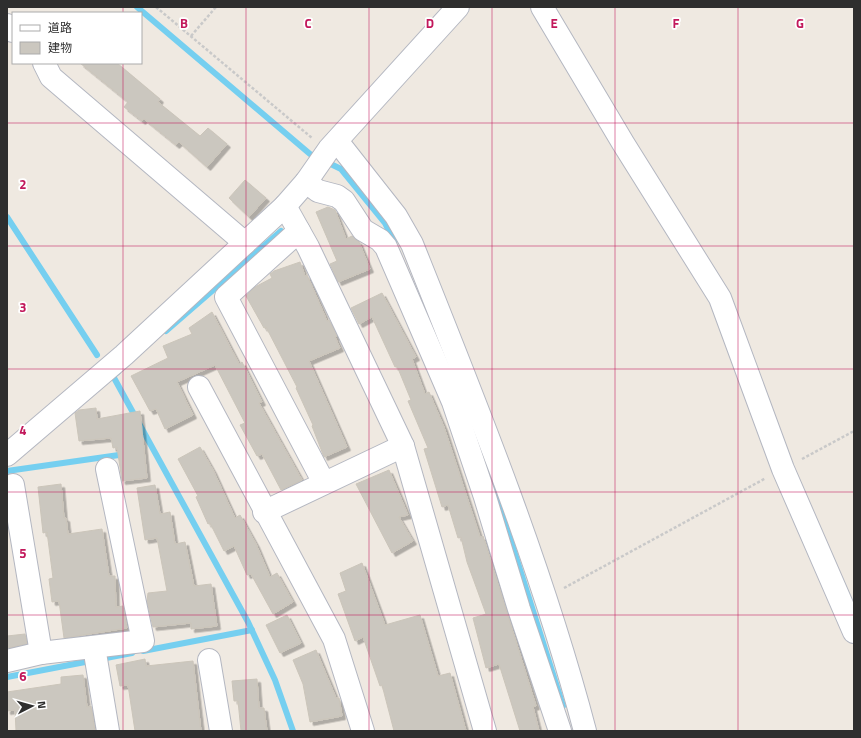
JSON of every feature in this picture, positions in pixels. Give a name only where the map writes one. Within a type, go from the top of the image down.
[{"type":"street","points":[[7,455],[124,354],[284,206],[306,182],[327,152],[458,7]]},
{"type":"street","points":[[542,7],[623,143],[720,298],[783,469],[854,632]]},
{"type":"street","points":[[44,64],[51,77],[245,243]]},
{"type":"street","points":[[327,152],[396,216],[392,236]]},
{"type":"street","points":[[306,182],[318,191],[337,196],[344,201],[363,230],[392,236],[412,244],[463,400],[546,597],[568,666],[585,731]]},
{"type":"street","points":[[284,206],[300,231],[403,446],[485,731]]},
{"type":"street","points":[[300,231],[226,297],[324,483]]},
{"type":"street","points":[[199,387],[264,512],[334,639],[363,731]]},
{"type":"street","points":[[463,400],[485,497],[518,609],[560,731]]},
{"type":"street","points":[[264,512],[403,446]]},
{"type":"street","points":[[7,661],[41,653],[143,641],[107,469]]},
{"type":"street","points":[[13,485],[41,653]]},
{"type":"street","points":[[94,647],[108,731]]},
{"type":"street","points":[[209,660],[221,731]]},
{"type":"path","points":[[156,7],[321,145],[327,152]]},
{"type":"path","points":[[191,36],[216,7]]},
{"type":"path","points":[[546,597],[854,431]]},
{"type":"building","points":[[81,64],[118,64],[160,99],[158,102],[200,136],[208,128],[227,144],[207,167],[179,142],[176,145],[144,119],[142,121],[124,107],[128,102]]},
{"type":"building","points":[[245,180],[266,198],[249,217],[229,198]]},
{"type":"building","points":[[328,207],[335,210],[346,239],[352,236],[359,242],[370,269],[338,282],[330,264],[337,261],[316,212]]},
{"type":"building","points":[[300,262],[305,276],[307,275],[327,321],[329,320],[337,336],[335,337],[340,348],[309,361],[347,447],[324,457],[312,426],[313,425],[296,388],[297,387],[266,327],[264,328],[246,296],[255,287],[272,278],[270,274],[274,271]]},
{"type":"building","points":[[382,293],[416,357],[412,359],[425,394],[429,392],[444,427],[480,537],[483,536],[536,706],[533,707],[539,731],[520,731],[499,664],[486,668],[473,618],[486,614],[467,562],[461,537],[458,538],[448,505],[442,507],[424,449],[428,448],[408,401],[411,400],[397,366],[395,367],[372,317],[359,324],[351,308]]},
{"type":"building","points":[[212,312],[239,364],[242,362],[262,402],[259,403],[302,480],[281,490],[262,454],[257,456],[240,425],[245,423],[215,365],[177,382],[193,415],[165,429],[156,409],[150,411],[131,376],[168,358],[163,346],[192,334],[189,328]]},
{"type":"building","points":[[96,408],[97,419],[140,411],[147,478],[122,481],[117,447],[113,448],[111,438],[79,441],[75,413],[79,410]]},
{"type":"building","points":[[200,447],[213,470],[235,518],[240,515],[256,544],[270,577],[277,573],[293,602],[273,614],[251,574],[247,575],[234,546],[224,551],[210,523],[208,524],[196,497],[198,496],[178,459]]},
{"type":"building","points":[[389,470],[408,515],[399,517],[413,541],[392,553],[356,484]]},
{"type":"building","points":[[61,484],[64,518],[66,518],[68,534],[102,529],[109,576],[115,576],[116,607],[123,606],[127,628],[64,638],[59,601],[52,602],[49,579],[53,578],[47,532],[43,533],[38,487]]},
{"type":"building","points":[[155,485],[160,514],[170,512],[175,544],[185,542],[194,586],[211,584],[217,626],[191,629],[191,623],[153,627],[147,601],[148,593],[167,591],[157,538],[145,540],[137,488]]},
{"type":"building","points":[[362,563],[385,625],[420,615],[438,676],[450,673],[466,731],[394,731],[382,685],[380,686],[363,637],[355,641],[338,594],[346,591],[340,573]]},
{"type":"building","points":[[287,615],[301,643],[280,653],[266,625]]},
{"type":"building","points":[[25,634],[27,644],[7,648],[7,636]]},
{"type":"building","points":[[316,650],[336,698],[339,698],[342,716],[310,722],[303,684],[293,660]]},
{"type":"building","points":[[145,659],[146,666],[193,661],[201,731],[135,731],[128,685],[120,686],[116,665]]},
{"type":"building","points":[[83,675],[87,707],[91,706],[95,731],[16,731],[15,710],[7,711],[7,692],[61,684],[61,677]]},
{"type":"building","points":[[257,679],[259,708],[264,708],[267,731],[241,731],[238,701],[234,701],[232,681]]},
{"type":"waterway","points":[[137,7],[310,154],[341,169],[385,223],[394,242]]},
{"type":"waterway","points":[[7,217],[97,355]]},
{"type":"waterway","points":[[166,331],[281,231]]},
{"type":"waterway","points":[[118,372],[113,376],[248,622],[275,680],[293,731]]},
{"type":"waterway","points":[[7,471],[126,454]]},
{"type":"waterway","points":[[485,459],[563,706]]},
{"type":"waterway","points":[[143,651],[252,630]]},
{"type":"waterway","points":[[7,677],[132,653]]}]
